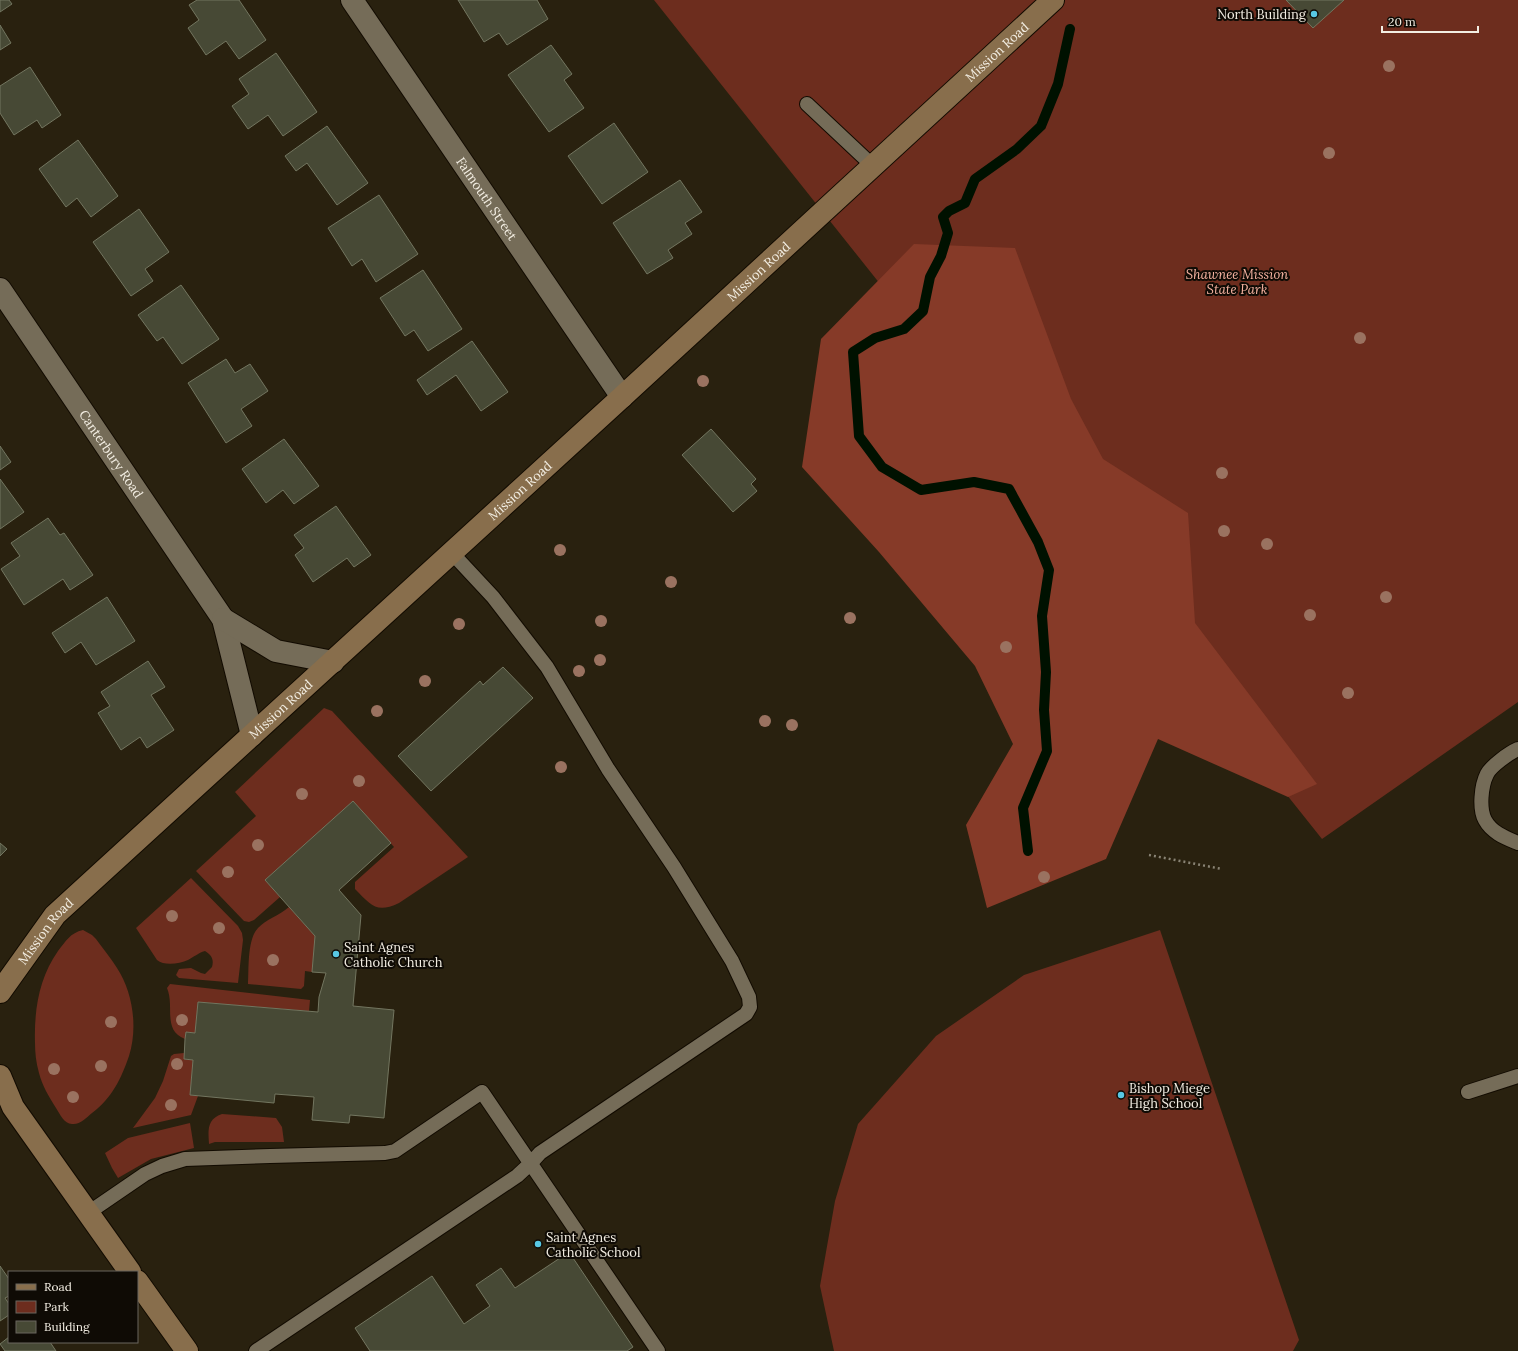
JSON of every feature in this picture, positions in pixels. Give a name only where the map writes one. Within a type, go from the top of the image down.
[{"type":"main road","name":"Mission Road","points":[[0,992],[55,915],[452,553],[1053,0]]},
{"type":"main road","points":[[0,1076],[13,1107],[129,1271]]},
{"type":"main road","points":[[138,1282],[187,1351]]},
{"type":"street","name":"Falmouth Street","points":[[352,0],[622,397]]},
{"type":"street","name":"Canterbury Road","points":[[0,289],[223,619],[252,735]]},
{"type":"street","name":"Canterbury Road","points":[[223,619],[276,651],[333,662]]},
{"type":"lane","points":[[807,104],[873,166]]},
{"type":"lane","points":[[256,1351],[510,1180],[536,1158],[746,1014],[750,1006],[749,997],[732,961],[674,867],[608,769],[547,667],[493,597],[452,553]]},
{"type":"lane","points":[[1518,749],[1507,754],[1487,774],[1480,800],[1485,820],[1499,835],[1518,843]]},
{"type":"lane","points":[[1468,1092],[1518,1076]]},
{"type":"lane","points":[[88,1213],[146,1174],[162,1166],[185,1159],[278,1155],[385,1153],[395,1150],[482,1092],[536,1158],[658,1351]]},
{"type":"path","points":[[1149,855],[1222,869]]},
{"type":"green space","name":"Shawnee Mission State Park","points":[[654,0],[1518,0],[1518,702],[1322,839]]},
{"type":"green space","points":[[324,708],[332,711],[468,857],[399,903],[385,908],[374,906],[355,889],[355,882],[394,847],[353,801],[265,880],[280,897],[254,920],[249,922],[244,921],[196,871],[256,816],[235,792]]},
{"type":"green space","points":[[191,878],[238,926],[242,933],[243,940],[238,983],[179,978],[176,975],[179,969],[191,968],[205,974],[212,967],[213,960],[211,956],[205,951],[180,963],[168,964],[160,962],[157,960],[136,928]]},
{"type":"green space","points":[[289,907],[315,936],[312,972],[305,971],[304,986],[301,989],[248,984],[249,954],[254,933],[261,925]]},
{"type":"green space","points":[[83,930],[96,939],[112,961],[127,988],[132,1010],[133,1034],[129,1056],[115,1088],[105,1101],[85,1119],[75,1124],[69,1124],[64,1121],[48,1095],[40,1077],[35,1054],[35,1031],[39,995],[46,972],[58,951],[69,938],[75,933]]},
{"type":"green space","points":[[1160,930],[1299,1340],[1293,1351],[834,1351],[820,1286],[835,1201],[858,1124],[936,1036],[1024,975]]},
{"type":"green space","points":[[170,984],[310,1000],[309,1011],[198,1002],[195,1033],[185,1039],[178,1035],[171,1024],[170,1003],[167,988]]},
{"type":"green space","points":[[184,1053],[184,1059],[193,1060],[190,1095],[198,1096],[191,1115],[133,1128],[155,1098],[163,1081],[171,1056],[174,1054]]},
{"type":"green space","points":[[222,1114],[276,1118],[282,1127],[284,1142],[215,1142],[209,1144],[208,1134],[211,1122],[217,1116]]},
{"type":"green space","points":[[190,1123],[194,1148],[151,1159],[118,1178],[105,1153],[128,1138]]},
{"type":"shaded area","points":[[914,244],[1015,248],[1071,399],[1103,459],[1188,513],[1195,623],[1317,784],[1288,797],[1158,739],[1106,859],[987,908],[966,825],[1013,744],[975,666],[879,552],[802,467],[821,339]]},
{"type":"building","points":[[0,0],[9,0],[12,4],[0,12]]},
{"type":"building","points":[[197,0],[239,0],[266,40],[239,59],[226,41],[206,55],[188,28],[199,20],[189,5]]},
{"type":"building","points":[[458,0],[537,0],[548,19],[507,45],[499,33],[484,42]]},
{"type":"building","name":"North Building","points":[[1286,0],[1344,0],[1313,28]]},
{"type":"building","points":[[0,25],[11,43],[0,50]]},
{"type":"building","points":[[551,45],[572,74],[564,80],[584,108],[549,132],[508,75]]},
{"type":"building","points":[[276,53],[317,112],[283,136],[268,115],[248,129],[232,106],[249,94],[239,79]]},
{"type":"building","points":[[30,67],[61,115],[42,128],[37,120],[14,135],[0,113],[0,86]]},
{"type":"building","points":[[614,123],[648,172],[602,204],[568,156]]},
{"type":"building","points":[[327,126],[368,183],[337,205],[307,163],[296,171],[285,156]]},
{"type":"building","points":[[78,140],[118,196],[91,217],[77,198],[66,207],[39,169]]},
{"type":"building","points":[[680,180],[702,212],[685,223],[692,234],[668,250],[673,258],[647,274],[613,223]]},
{"type":"building","points":[[379,195],[418,254],[376,282],[362,259],[352,266],[328,228]]},
{"type":"building","points":[[139,209],[169,252],[145,269],[153,281],[131,296],[93,242]]},
{"type":"building","points":[[423,270],[462,329],[428,351],[414,330],[405,336],[380,298]]},
{"type":"building","points":[[181,285],[219,339],[182,364],[163,337],[157,341],[138,315]]},
{"type":"building","points":[[472,341],[508,392],[481,411],[456,375],[427,395],[417,380]]},
{"type":"building","points":[[226,359],[235,373],[250,364],[268,391],[241,409],[252,426],[226,443],[188,383]]},
{"type":"building","points":[[711,429],[756,479],[751,484],[757,491],[733,512],[682,455]]},
{"type":"building","points":[[284,439],[319,486],[294,504],[283,490],[266,503],[242,469]]},
{"type":"building","points":[[0,446],[11,462],[0,470]]},
{"type":"building","points":[[0,479],[24,512],[0,529]]},
{"type":"building","points":[[336,506],[371,555],[354,567],[347,558],[313,582],[295,555],[304,548],[294,535]]},
{"type":"building","points":[[48,518],[60,535],[64,533],[93,575],[70,590],[63,579],[24,605],[1,569],[20,556],[11,543]]},
{"type":"building","points":[[107,597],[135,641],[96,665],[81,642],[65,653],[52,633]]},
{"type":"building","points":[[148,661],[165,687],[151,695],[174,730],[147,748],[140,737],[121,750],[98,713],[110,706],[101,692]]},
{"type":"building","points":[[503,667],[533,698],[431,791],[398,756],[480,681],[483,685]]},
{"type":"building","name":"Saint Agnes Catholic Church","points":[[353,801],[391,843],[339,890],[361,915],[353,1006],[394,1010],[384,1118],[350,1115],[349,1123],[312,1120],[314,1097],[275,1094],[274,1103],[190,1095],[193,1060],[184,1059],[185,1039],[186,1032],[195,1033],[198,1002],[318,1012],[319,997],[326,973],[312,972],[315,936],[265,880]]},
{"type":"building","points":[[0,843],[7,849],[0,856]]},
{"type":"building","points":[[569,1252],[633,1347],[627,1351],[370,1351],[355,1328],[432,1276],[464,1324],[490,1306],[476,1285],[501,1268],[515,1288]]},
{"type":"building","points":[[0,1266],[8,1278],[8,1296],[5,1298],[8,1302],[8,1316],[0,1321]]},
{"type":"building","points":[[8,1338],[8,1343],[51,1343],[56,1351],[5,1351],[0,1344]]},
{"type":"waterway","points":[[1028,851],[1023,808],[1047,751],[1044,710],[1046,672],[1042,616],[1049,570],[1038,542],[1009,489],[974,482],[921,490],[882,467],[859,436],[853,352],[875,338],[904,329],[923,311],[930,277],[941,256],[948,233],[943,217],[949,211],[965,203],[975,179],[1017,149],[1041,126],[1058,84],[1070,29]]},
{"type":"place","name":"North Building","points":[[1314,14]]},
{"type":"place","name":"Saint Agnes Catholic Church","points":[[336,954]]},
{"type":"place","name":"Bishop Miege High School","points":[[1121,1095]]},
{"type":"place","name":"Saint Agnes Catholic School","points":[[538,1244]]}]
